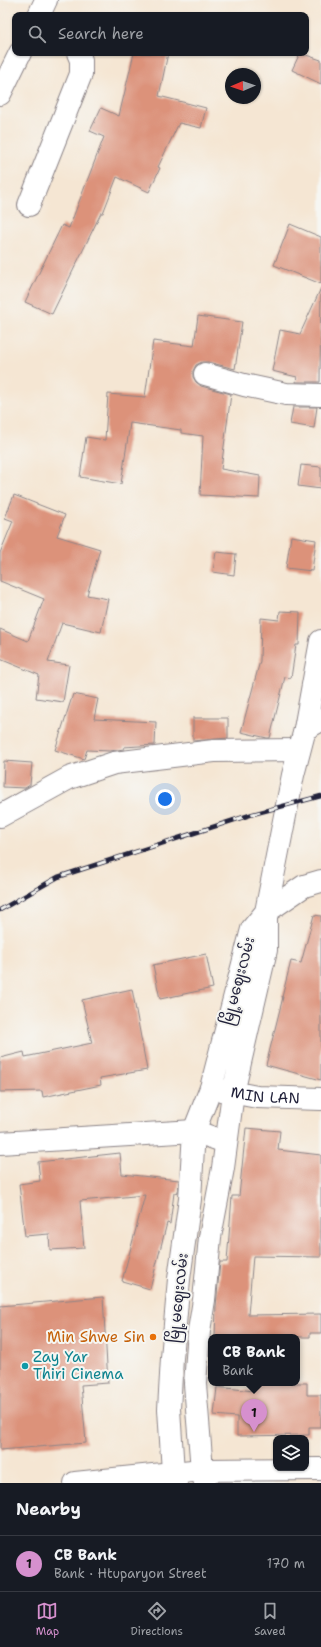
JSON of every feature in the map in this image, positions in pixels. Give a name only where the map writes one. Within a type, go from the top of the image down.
[{"type":"main road","points":[[0,94],[19,56]]},
{"type":"main road","points":[[29,205],[81,74],[79,56]]},
{"type":"main road","points":[[205,374],[244,385],[286,394],[321,395]]},
{"type":"main road","points":[[266,912],[293,775],[308,733],[321,641]]},
{"type":"main road","points":[[0,816],[69,778],[114,763],[214,751],[308,733]]},
{"type":"main road","points":[[266,912],[304,886],[321,881]]},
{"type":"main road","name":"မြို့မဈေးလမ်း","points":[[175,1478],[169,1409],[179,1279],[190,1199],[194,1131],[211,1088],[252,929],[266,912]]},
{"type":"main road","name":"မြို့မဈေးလမ်း","points":[[204,1476],[195,1384],[197,1354],[210,1237],[223,1168],[233,1093],[266,950],[266,912]]},
{"type":"main road","name":"MIN LAN","points":[[211,1088],[257,1097],[321,1099]]},
{"type":"main road","points":[[0,1143],[194,1131],[226,1142]]},
{"type":"main road","points":[[75,1483],[321,1468]]},
{"type":"building","points":[[133,56],[167,56],[159,96],[206,108],[201,128],[179,123],[158,167],[160,168],[149,192],[117,177],[103,213],[101,213],[52,314],[25,302],[62,225],[69,228],[104,137],[90,131],[101,108],[119,116]]},
{"type":"building","points":[[299,56],[309,56],[321,60],[321,84],[292,70]]},
{"type":"building","points":[[290,224],[321,237],[321,284],[274,265]]},
{"type":"building","points":[[321,288],[320,382],[296,382],[297,377],[272,371],[280,330],[300,334]]},
{"type":"building","points":[[198,316],[242,322],[235,369],[208,362],[202,362],[196,365],[193,371],[193,377],[201,386],[231,394],[221,469],[260,476],[259,498],[200,495],[203,436],[181,433],[181,430],[130,423],[121,484],[80,477],[86,437],[105,440],[108,394],[145,397],[153,341],[194,346]]},
{"type":"building","points":[[293,407],[317,407],[314,428],[290,424]]},
{"type":"building","points":[[301,465],[321,467],[321,489],[298,486]]},
{"type":"building","points":[[14,495],[65,515],[57,536],[100,549],[87,595],[108,599],[101,632],[62,623],[48,662],[69,665],[63,702],[36,698],[39,675],[0,659],[0,629],[28,641],[44,599],[0,581],[0,553],[13,521],[5,518]]},
{"type":"building","points":[[291,536],[316,540],[312,571],[286,568]]},
{"type":"building","points":[[216,552],[236,554],[234,575],[213,572]]},
{"type":"building","points":[[280,611],[300,612],[299,645],[296,645],[291,678],[285,677],[270,738],[267,738],[241,732],[260,661],[261,618],[279,620]]},
{"type":"building","points":[[73,694],[98,699],[94,719],[156,722],[155,745],[124,747],[124,749],[110,751],[87,750],[84,759],[55,750]]},
{"type":"building","points":[[193,718],[228,718],[228,738],[193,741]]},
{"type":"building","points":[[4,761],[32,763],[30,785],[25,788],[3,787]]},
{"type":"building","points":[[314,915],[321,916],[321,1080],[266,1065],[291,961],[301,963]]},
{"type":"building","points":[[206,954],[213,988],[160,999],[153,965]]},
{"type":"building","points":[[132,989],[147,1070],[100,1078],[101,1085],[43,1097],[42,1091],[0,1092],[0,1058],[24,1052],[25,1057],[92,1043],[82,1000]]},
{"type":"building","points":[[246,1128],[280,1131],[278,1150],[321,1155],[321,1257],[253,1256],[248,1315],[321,1314],[321,1333],[310,1333],[310,1337],[300,1337],[300,1334],[215,1334],[220,1262],[227,1262],[232,1196],[239,1196]]},
{"type":"building","points":[[120,1153],[122,1174],[179,1180],[178,1192],[174,1193],[170,1224],[167,1223],[150,1289],[122,1281],[145,1195],[80,1201],[84,1248],[50,1250],[49,1234],[25,1236],[19,1184],[40,1181],[38,1162]]},
{"type":"building","points":[[103,1297],[108,1383],[81,1385],[86,1443],[0,1450],[0,1306]]},
{"type":"building","points":[[300,1383],[307,1383],[307,1395],[321,1395],[321,1427],[309,1427],[309,1435],[237,1436],[237,1417],[214,1415],[217,1387],[254,1391],[254,1386],[300,1386]]},
{"type":"railway","points":[[0,910],[58,877],[253,814],[321,796]]},
{"type":"place","name":"Min Shwe Sin","points":[[153,1337]]},
{"type":"place","name":"Zay Yar Thiri Cinema","points":[[25,1366]]},
{"type":"place","name":"CB Bank","points":[[254,1432]]}]
